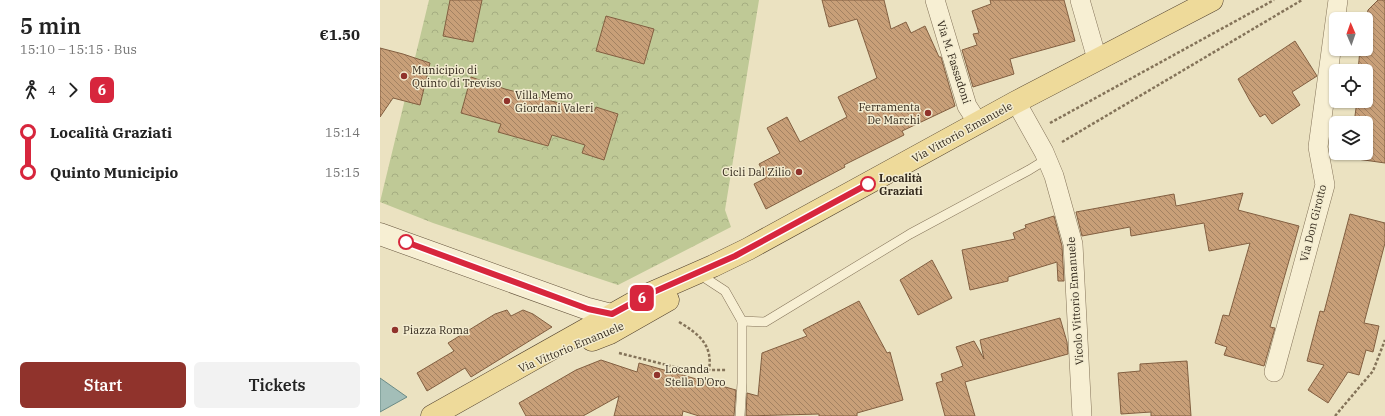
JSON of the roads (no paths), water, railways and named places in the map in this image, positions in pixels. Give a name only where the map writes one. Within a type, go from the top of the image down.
[{"type":"main road","name":"Via Vittorio Emanuele","points":[[437,413],[649,294],[708,271],[1202,2]]},
{"type":"main road","points":[[380,234],[588,309],[612,314]]},
{"type":"main road","name":"Via Vittorio Emanuele","points":[[507,374],[610,333],[678,294],[708,271]]},
{"type":"street","name":"Via M. Fassadoni","points":[[935,0],[968,106],[978,123]]},
{"type":"street","points":[[1080,0],[1097,60]]},
{"type":"street","name":"Via Don Girotto","points":[[1274,372],[1325,185],[1318,147],[1338,0]]},
{"type":"street","name":"Vicolo Vittorio Emanuele","points":[[1016,102],[1046,155],[1054,176],[1073,244],[1082,416]]},
{"type":"lane","points":[[742,321],[765,322],[910,234],[1029,170],[1046,155]]},
{"type":"lane","points":[[708,271],[725,291],[742,321],[742,383],[740,416]]},
{"type":"water","points":[[380,378],[407,397],[380,412]]},
{"type":"place","name":"Municipio di Quinto di Treviso","points":[[404,76]]},
{"type":"place","name":"Villa Memo Giordani Valeri","points":[[507,101]]},
{"type":"place","name":"Ferramenta De Marchi","points":[[928,113]]},
{"type":"place","name":"Cicli Dal Zilio","points":[[799,172]]},
{"type":"place","name":"Località Graziati","points":[[868,184]]},
{"type":"place","name":"Piazza Roma","points":[[395,330]]},
{"type":"place","name":"Locanda Stella D'Oro","points":[[657,375]]}]
